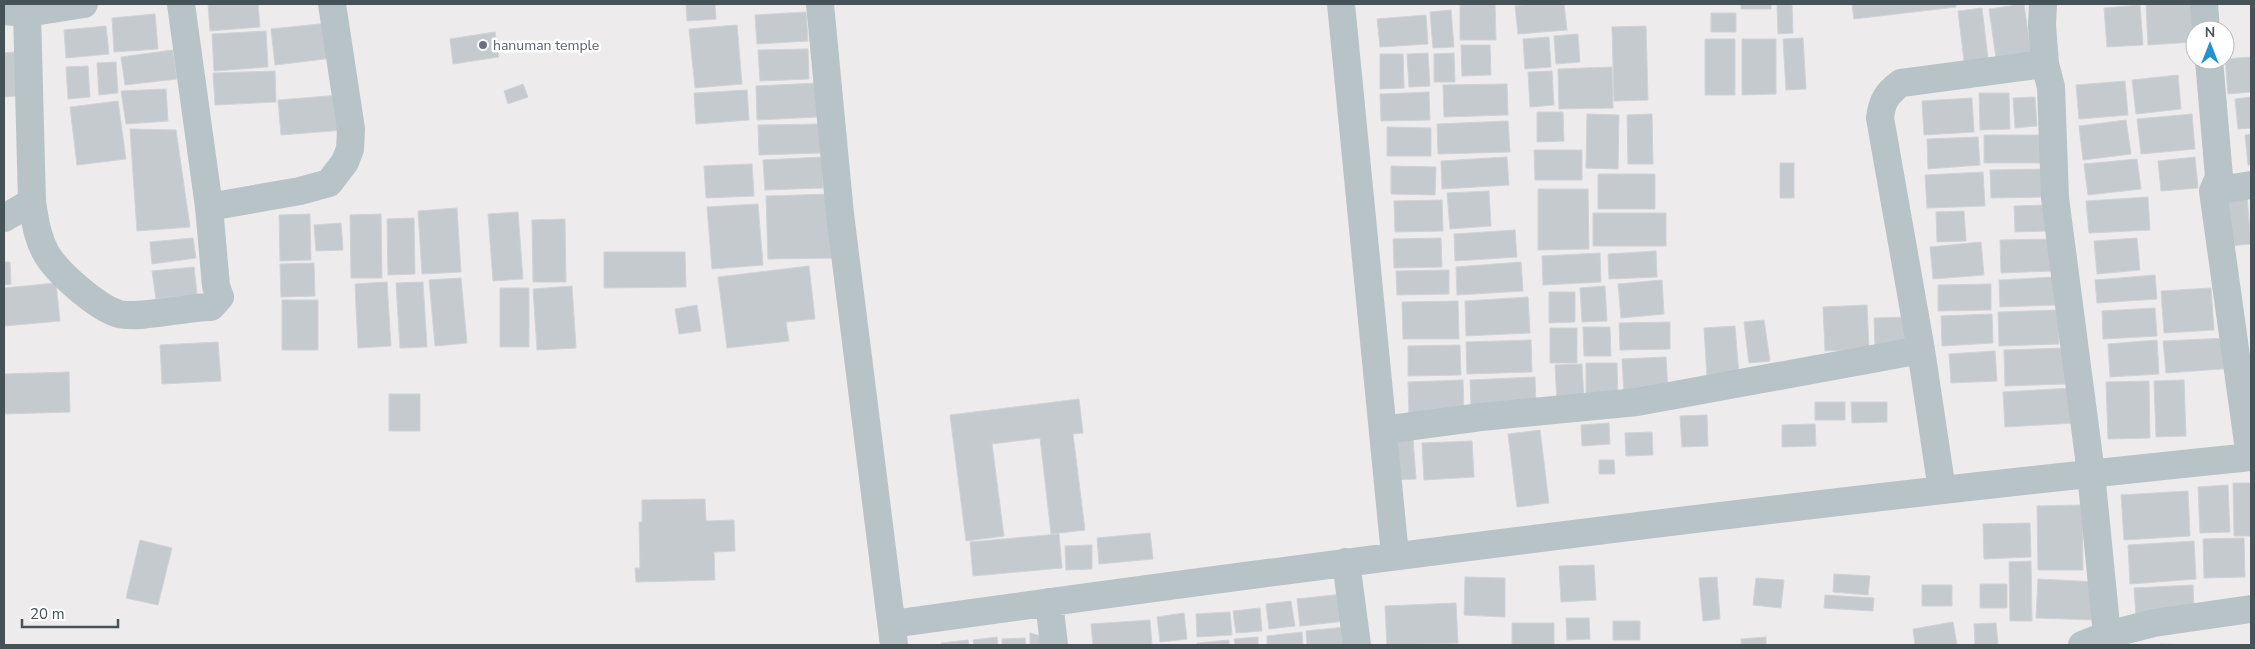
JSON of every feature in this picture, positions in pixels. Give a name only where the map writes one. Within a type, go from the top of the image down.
[{"type":"street","points":[[84,4],[15,12],[32,202],[36,231],[47,255],[75,285],[102,305],[120,314],[211,308],[220,297],[216,286],[209,207],[181,4]]},
{"type":"street","points":[[209,207],[329,184],[346,162],[350,149],[351,129],[332,4]]},
{"type":"street","points":[[820,4],[841,223],[893,635],[1049,602],[1395,555],[1942,490],[2250,457],[2213,191],[2219,176],[2210,70]]},
{"type":"street","points":[[1341,4],[1395,555]]},
{"type":"street","points":[[2043,4],[2042,26],[2045,64],[2051,87],[2055,198],[2091,473],[2107,634]]},
{"type":"street","points":[[2204,4],[2205,20]]},
{"type":"street","points":[[1942,490],[1921,350],[1880,118],[1881,104],[1890,90],[1900,83],[2045,64]]},
{"type":"street","points":[[2213,191],[2251,185]]},
{"type":"street","points":[[4,218],[32,202]]},
{"type":"street","points":[[1382,430],[1481,417],[1637,402],[1921,350]]},
{"type":"street","points":[[1346,562],[1357,645]]},
{"type":"street","points":[[1049,602],[1054,645]]},
{"type":"street","points":[[2082,645],[2107,634],[2154,623],[2251,609]]},
{"type":"building","points":[[208,4],[258,4],[260,27],[210,31]]},
{"type":"building","points":[[686,4],[715,4],[716,19],[687,21]]},
{"type":"building","points":[[1460,4],[1495,4],[1496,40],[1460,40]]},
{"type":"building","points":[[1564,4],[1567,30],[1518,34],[1515,6]]},
{"type":"building","points":[[1741,4],[1771,4],[1771,9],[1741,9]]},
{"type":"building","points":[[1777,4],[1792,4],[1793,33],[1778,34]]},
{"type":"building","points":[[1852,4],[1956,4],[1956,7],[1854,19]]},
{"type":"building","points":[[2024,4],[2031,54],[1996,58],[1989,9]]},
{"type":"building","points":[[2146,4],[2192,4],[2193,20],[2185,20],[2185,43],[2148,45]]},
{"type":"building","points":[[2140,5],[2143,45],[2107,47],[2104,8]]},
{"type":"building","points":[[1982,8],[1988,58],[1964,61],[1958,11]]},
{"type":"building","points":[[1451,10],[1454,47],[1433,48],[1430,12]]},
{"type":"building","points":[[806,12],[808,41],[757,44],[755,15]]},
{"type":"building","points":[[1711,13],[1736,13],[1736,32],[1711,32]]},
{"type":"building","points":[[155,14],[158,49],[114,52],[112,18]]},
{"type":"building","points":[[1426,15],[1428,44],[1380,47],[1377,19]]},
{"type":"building","points":[[329,23],[333,58],[275,65],[271,29]]},
{"type":"building","points":[[737,25],[742,84],[695,88],[689,29]]},
{"type":"building","points":[[106,26],[109,54],[66,58],[64,30]]},
{"type":"building","points":[[1646,26],[1648,100],[1614,101],[1612,27]]},
{"type":"building","points":[[266,31],[268,67],[214,71],[212,34]]},
{"type":"building","points":[[495,32],[499,57],[453,64],[450,39]]},
{"type":"building","points":[[1578,34],[1580,62],[1556,64],[1554,36]]},
{"type":"building","points":[[1549,37],[1551,67],[1525,69],[1523,39]]},
{"type":"building","points":[[1803,38],[1806,89],[1786,90],[1783,39]]},
{"type":"building","points":[[1705,39],[1735,39],[1735,95],[1705,95]]},
{"type":"building","points":[[1742,39],[1776,39],[1776,94],[1742,95]]},
{"type":"building","points":[[1461,45],[1490,45],[1491,75],[1462,76]]},
{"type":"building","points":[[808,49],[809,79],[760,81],[758,50]]},
{"type":"building","points":[[173,50],[177,79],[125,85],[121,57]]},
{"type":"building","points":[[24,51],[28,95],[4,97],[4,53]]},
{"type":"building","points":[[1428,53],[1430,86],[1409,87],[1407,54]]},
{"type":"building","points":[[1454,53],[1455,82],[1434,82],[1434,54]]},
{"type":"building","points":[[1380,54],[1403,54],[1404,88],[1380,89]]},
{"type":"building","points":[[2251,57],[2251,92],[2228,94],[2226,70],[2235,70],[2235,58]]},
{"type":"building","points":[[116,62],[118,93],[99,95],[97,63]]},
{"type":"building","points":[[88,66],[90,97],[68,99],[66,67]]},
{"type":"building","points":[[1612,67],[1613,108],[1559,109],[1558,69]]},
{"type":"building","points":[[275,71],[276,102],[215,105],[213,73]]},
{"type":"building","points":[[1552,71],[1554,105],[1530,107],[1528,72]]},
{"type":"building","points":[[2178,75],[2181,109],[2136,114],[2132,80]]},
{"type":"building","points":[[2125,81],[2128,115],[2079,119],[2076,85]]},
{"type":"building","points":[[817,83],[818,117],[757,120],[756,86]]},
{"type":"building","points":[[523,84],[528,97],[508,104],[504,91]]},
{"type":"building","points":[[1507,84],[1508,115],[1444,117],[1443,85]]},
{"type":"building","points":[[166,89],[168,121],[126,124],[121,91]]},
{"type":"building","points":[[747,90],[749,120],[696,124],[694,93]]},
{"type":"building","points":[[1429,92],[1430,120],[1381,121],[1380,94]]},
{"type":"building","points":[[1979,93],[2009,93],[2010,129],[1980,130]]},
{"type":"building","points":[[341,95],[344,130],[281,135],[278,100]]},
{"type":"building","points":[[2035,97],[2037,126],[2015,128],[2013,98]]},
{"type":"building","points":[[2251,97],[2251,128],[2238,129],[2235,99]]},
{"type":"building","points":[[1972,98],[1974,132],[1924,135],[1922,101]]},
{"type":"building","points":[[118,101],[126,159],[77,165],[70,107]]},
{"type":"building","points":[[1537,112],[1563,112],[1564,141],[1537,142]]},
{"type":"building","points":[[1587,114],[1619,115],[1618,169],[1586,168]]},
{"type":"building","points":[[1652,114],[1653,164],[1628,164],[1627,115]]},
{"type":"building","points":[[2192,114],[2195,149],[2141,154],[2137,119]]},
{"type":"building","points":[[2126,120],[2131,154],[2083,160],[2079,126]]},
{"type":"building","points":[[1508,121],[1510,152],[1438,154],[1437,124]]},
{"type":"building","points":[[820,124],[821,153],[759,155],[758,125]]},
{"type":"building","points":[[1387,127],[1431,128],[1431,156],[1387,156]]},
{"type":"building","points":[[130,129],[176,130],[190,227],[137,231]]},
{"type":"building","points":[[2251,134],[2251,165],[2248,165],[2245,135]]},
{"type":"building","points":[[1984,135],[2041,135],[2041,163],[1984,163]]},
{"type":"building","points":[[1978,137],[1980,165],[1928,169],[1927,139]]},
{"type":"building","points":[[1534,150],[1582,150],[1582,180],[1535,180]]},
{"type":"building","points":[[822,157],[823,188],[765,190],[763,160]]},
{"type":"building","points":[[1507,157],[1509,185],[1442,189],[1441,161]]},
{"type":"building","points":[[2195,157],[2198,188],[2161,191],[2158,161]]},
{"type":"building","points":[[2137,159],[2141,189],[2088,195],[2084,164]]},
{"type":"building","points":[[1780,163],[1794,163],[1794,198],[1780,198]]},
{"type":"building","points":[[752,164],[754,196],[706,198],[704,166]]},
{"type":"building","points":[[1391,166],[1436,167],[1435,195],[1391,194]]},
{"type":"building","points":[[2046,169],[2046,197],[1991,198],[1990,170]]},
{"type":"building","points":[[1983,172],[1985,206],[1927,208],[1925,175]]},
{"type":"building","points":[[1598,174],[1655,174],[1655,209],[1598,209]]},
{"type":"building","points":[[1538,189],[1588,189],[1589,249],[1538,250]]},
{"type":"building","points":[[1489,191],[1491,226],[1450,229],[1447,193]]},
{"type":"building","points":[[832,194],[834,258],[768,259],[766,196]]},
{"type":"building","points":[[2247,196],[2251,244],[2229,246],[2225,198]]},
{"type":"building","points":[[2148,197],[2150,230],[2089,233],[2086,201]]},
{"type":"building","points":[[1442,200],[1443,231],[1395,232],[1394,201]]},
{"type":"building","points":[[758,204],[763,265],[712,269],[707,207]]},
{"type":"building","points":[[2045,205],[2047,231],[2015,232],[2014,206]]},
{"type":"building","points":[[457,208],[461,272],[422,274],[418,211]]},
{"type":"building","points":[[1964,211],[1966,241],[1937,242],[1936,212]]},
{"type":"building","points":[[518,212],[523,279],[493,281],[488,214]]},
{"type":"building","points":[[1593,213],[1666,213],[1666,246],[1593,246]]},
{"type":"building","points":[[310,214],[311,260],[280,261],[279,215]]},
{"type":"building","points":[[381,214],[382,278],[351,278],[350,215]]},
{"type":"building","points":[[414,218],[415,274],[388,275],[387,219]]},
{"type":"building","points":[[565,219],[566,282],[533,282],[532,220]]},
{"type":"building","points":[[341,223],[343,250],[316,251],[314,225]]},
{"type":"building","points":[[1515,230],[1517,257],[1455,261],[1454,234]]},
{"type":"building","points":[[193,238],[196,258],[152,264],[150,242]]},
{"type":"building","points":[[1441,238],[1442,267],[1394,268],[1393,239]]},
{"type":"building","points":[[2137,238],[2140,270],[2097,274],[2094,241]]},
{"type":"building","points":[[2052,239],[2053,271],[2001,273],[2000,240]]},
{"type":"building","points":[[1981,242],[1984,275],[1933,279],[1930,247]]},
{"type":"building","points":[[1656,251],[1657,277],[1609,279],[1608,254]]},
{"type":"building","points":[[604,252],[685,252],[686,287],[604,288]]},
{"type":"building","points":[[1600,253],[1601,282],[1543,285],[1542,256]]},
{"type":"building","points":[[4,262],[10,262],[11,284],[4,285]]},
{"type":"building","points":[[1521,262],[1523,291],[1457,295],[1456,267]]},
{"type":"building","points":[[314,263],[315,296],[281,297],[280,264]]},
{"type":"building","points":[[809,266],[815,319],[786,322],[789,341],[727,348],[718,277]]},
{"type":"building","points":[[194,267],[197,294],[156,299],[152,271]]},
{"type":"building","points":[[1449,270],[1449,294],[1397,295],[1396,271]]},
{"type":"building","points":[[2155,275],[2157,299],[2097,303],[2095,280]]},
{"type":"building","points":[[2055,277],[2056,305],[2000,307],[1999,280]]},
{"type":"building","points":[[461,278],[467,343],[435,346],[429,280]]},
{"type":"building","points":[[1662,280],[1664,314],[1621,318],[1618,284]]},
{"type":"building","points":[[387,282],[391,346],[358,348],[355,284]]},
{"type":"building","points":[[423,282],[427,347],[400,348],[396,283]]},
{"type":"building","points":[[56,283],[60,321],[4,326],[4,288]]},
{"type":"building","points":[[1991,284],[1991,310],[1938,311],[1938,285]]},
{"type":"building","points":[[572,286],[576,348],[537,350],[533,289]]},
{"type":"building","points":[[1605,286],[1607,321],[1582,322],[1580,288]]},
{"type":"building","points":[[500,288],[529,288],[529,347],[500,347]]},
{"type":"building","points":[[2211,288],[2214,330],[2164,333],[2161,291]]},
{"type":"building","points":[[1549,292],[1575,292],[1575,322],[1549,323]]},
{"type":"building","points":[[1528,297],[1530,333],[1466,336],[1465,301]]},
{"type":"building","points":[[282,300],[318,300],[318,350],[282,350]]},
{"type":"building","points":[[1458,301],[1459,339],[1403,339],[1402,302]]},
{"type":"building","points":[[697,305],[701,331],[679,334],[675,309]]},
{"type":"building","points":[[1867,305],[1869,349],[1825,351],[1823,307]]},
{"type":"building","points":[[2155,308],[2157,336],[2103,339],[2102,311]]},
{"type":"building","points":[[2058,310],[2059,344],[1999,346],[1998,312]]},
{"type":"building","points":[[1992,314],[1993,343],[1942,346],[1941,316]]},
{"type":"building","points":[[1907,317],[1908,345],[1875,346],[1874,318]]},
{"type":"building","points":[[1764,320],[1770,361],[1749,363],[1744,322]]},
{"type":"building","points":[[1670,322],[1670,349],[1620,350],[1619,323]]},
{"type":"building","points":[[1735,326],[1739,375],[1707,377],[1704,328]]},
{"type":"building","points":[[1583,327],[1610,327],[1611,356],[1584,356]]},
{"type":"building","points":[[1550,328],[1577,328],[1577,363],[1550,363]]},
{"type":"building","points":[[2228,338],[2235,368],[2166,373],[2163,341]]},
{"type":"building","points":[[1531,340],[1532,372],[1467,374],[1466,342]]},
{"type":"building","points":[[2157,340],[2159,374],[2110,377],[2108,344]]},
{"type":"building","points":[[218,342],[221,381],[162,384],[160,345]]},
{"type":"building","points":[[1460,345],[1461,375],[1408,376],[1408,346]]},
{"type":"building","points":[[2065,348],[2066,384],[2005,386],[2004,350]]},
{"type":"building","points":[[1995,351],[1997,381],[1951,383],[1949,354]]},
{"type":"building","points":[[1666,357],[1668,392],[1624,394],[1622,359]]},
{"type":"building","points":[[1586,363],[1617,363],[1618,400],[1586,401]]},
{"type":"building","points":[[1582,364],[1584,401],[1557,403],[1555,365]]},
{"type":"building","points":[[69,372],[70,412],[4,414],[4,374]]},
{"type":"building","points":[[1535,377],[1536,406],[1471,409],[1470,380]]},
{"type":"building","points":[[1463,380],[1464,413],[1409,415],[1408,382]]},
{"type":"building","points":[[2184,380],[2186,436],[2156,437],[2154,381]]},
{"type":"building","points":[[2149,381],[2150,438],[2108,439],[2106,382]]},
{"type":"building","points":[[2073,388],[2075,423],[2005,427],[2003,392]]},
{"type":"building","points":[[389,394],[420,394],[420,431],[389,431]]},
{"type":"building","points":[[1079,399],[1083,433],[1073,434],[1085,530],[1051,534],[1040,438],[992,444],[1004,536],[966,541],[950,415]]},
{"type":"building","points":[[1815,402],[1845,402],[1845,420],[1815,420]]},
{"type":"building","points":[[1851,402],[1887,402],[1887,422],[1852,423]]},
{"type":"building","points":[[1707,415],[1708,446],[1682,447],[1680,416]]},
{"type":"building","points":[[1609,423],[1610,444],[1582,446],[1581,425]]},
{"type":"building","points":[[1815,424],[1816,446],[1782,447],[1782,425]]},
{"type":"building","points":[[1540,430],[1549,503],[1517,507],[1508,434]]},
{"type":"building","points":[[1652,432],[1653,455],[1626,456],[1625,433]]},
{"type":"building","points":[[1413,438],[1416,479],[1395,480],[1392,439]]},
{"type":"building","points":[[1472,441],[1474,477],[1424,480],[1422,443]]},
{"type":"building","points":[[1599,460],[1614,460],[1615,474],[1599,474]]},
{"type":"building","points":[[2233,483],[2251,483],[2251,536],[2234,536]]},
{"type":"building","points":[[2228,485],[2230,532],[2200,533],[2198,487]]},
{"type":"building","points":[[2188,491],[2190,536],[2124,540],[2121,495]]},
{"type":"building","points":[[705,499],[706,521],[734,520],[735,551],[714,552],[715,580],[636,582],[635,568],[640,568],[639,522],[642,522],[642,500]]},
{"type":"building","points":[[2082,505],[2083,570],[2038,570],[2037,506]]},
{"type":"building","points":[[2030,523],[2031,557],[1984,559],[1983,524]]},
{"type":"building","points":[[1150,533],[1153,559],[1099,564],[1097,538]]},
{"type":"building","points":[[1059,534],[1062,568],[973,576],[970,542]]},
{"type":"building","points":[[2244,538],[2245,577],[2204,578],[2203,539]]},
{"type":"building","points":[[140,540],[172,548],[158,605],[126,598]]},
{"type":"building","points":[[2194,541],[2196,579],[2130,584],[2128,545]]},
{"type":"building","points":[[1092,545],[1092,569],[1066,570],[1065,546]]},
{"type":"building","points":[[2031,561],[2032,621],[2010,621],[2009,562]]},
{"type":"building","points":[[1594,565],[1596,600],[1561,602],[1559,566]]},
{"type":"building","points":[[1834,574],[1870,576],[1868,595],[1833,592]]},
{"type":"building","points":[[1465,577],[1505,578],[1505,617],[1464,615]]},
{"type":"building","points":[[1717,577],[1720,619],[1703,621],[1699,578]]},
{"type":"building","points":[[1756,578],[1784,580],[1781,608],[1753,605]]},
{"type":"building","points":[[2038,579],[2097,582],[2096,620],[2036,618]]},
{"type":"building","points":[[1980,584],[2007,584],[2007,608],[1980,608]]},
{"type":"building","points":[[1922,585],[1952,585],[1952,606],[1922,606]]},
{"type":"building","points":[[2193,585],[2194,612],[2136,615],[2134,588]]},
{"type":"building","points":[[1343,594],[1346,621],[1300,626],[1297,599]]},
{"type":"building","points":[[1825,595],[1874,598],[1873,611],[1824,608]]},
{"type":"building","points":[[1291,601],[1295,626],[1269,629],[1266,604]]},
{"type":"building","points":[[1456,603],[1458,643],[1387,645],[1385,606]]},
{"type":"building","points":[[1260,608],[1262,631],[1236,633],[1233,611]]},
{"type":"building","points":[[1230,612],[1232,635],[1197,637],[1196,614]]},
{"type":"building","points":[[1184,613],[1187,639],[1160,642],[1157,617]]},
{"type":"building","points":[[1566,618],[1589,618],[1590,639],[1567,640]]},
{"type":"building","points":[[1150,620],[1152,645],[1093,645],[1091,624]]},
{"type":"building","points":[[1613,621],[1640,621],[1640,640],[1613,640]]},
{"type":"building","points":[[1953,622],[1957,645],[1915,645],[1913,629]]},
{"type":"building","points":[[1512,623],[1554,623],[1554,645],[1512,645]]},
{"type":"building","points":[[1996,623],[1998,645],[1975,645],[1974,624]]},
{"type":"building","points":[[1345,627],[1347,645],[1307,645],[1306,631]]},
{"type":"building","points":[[1302,632],[1303,645],[1267,645],[1267,636]]},
{"type":"building","points":[[1030,633],[1041,636],[1043,645],[1030,645]]},
{"type":"building","points":[[997,637],[998,645],[974,645],[973,640]]},
{"type":"building","points":[[1258,637],[1258,645],[1235,645],[1234,639]]},
{"type":"building","points":[[1766,637],[1766,645],[1741,645],[1741,639]]},
{"type":"building","points":[[1025,638],[1026,645],[1002,645],[1002,639]]},
{"type":"building","points":[[968,640],[969,645],[941,645],[941,643]]},
{"type":"building","points":[[1229,640],[1229,645],[1197,645],[1197,643]]},
{"type":"place","name":"hanuman temple","points":[[483,45]]}]
